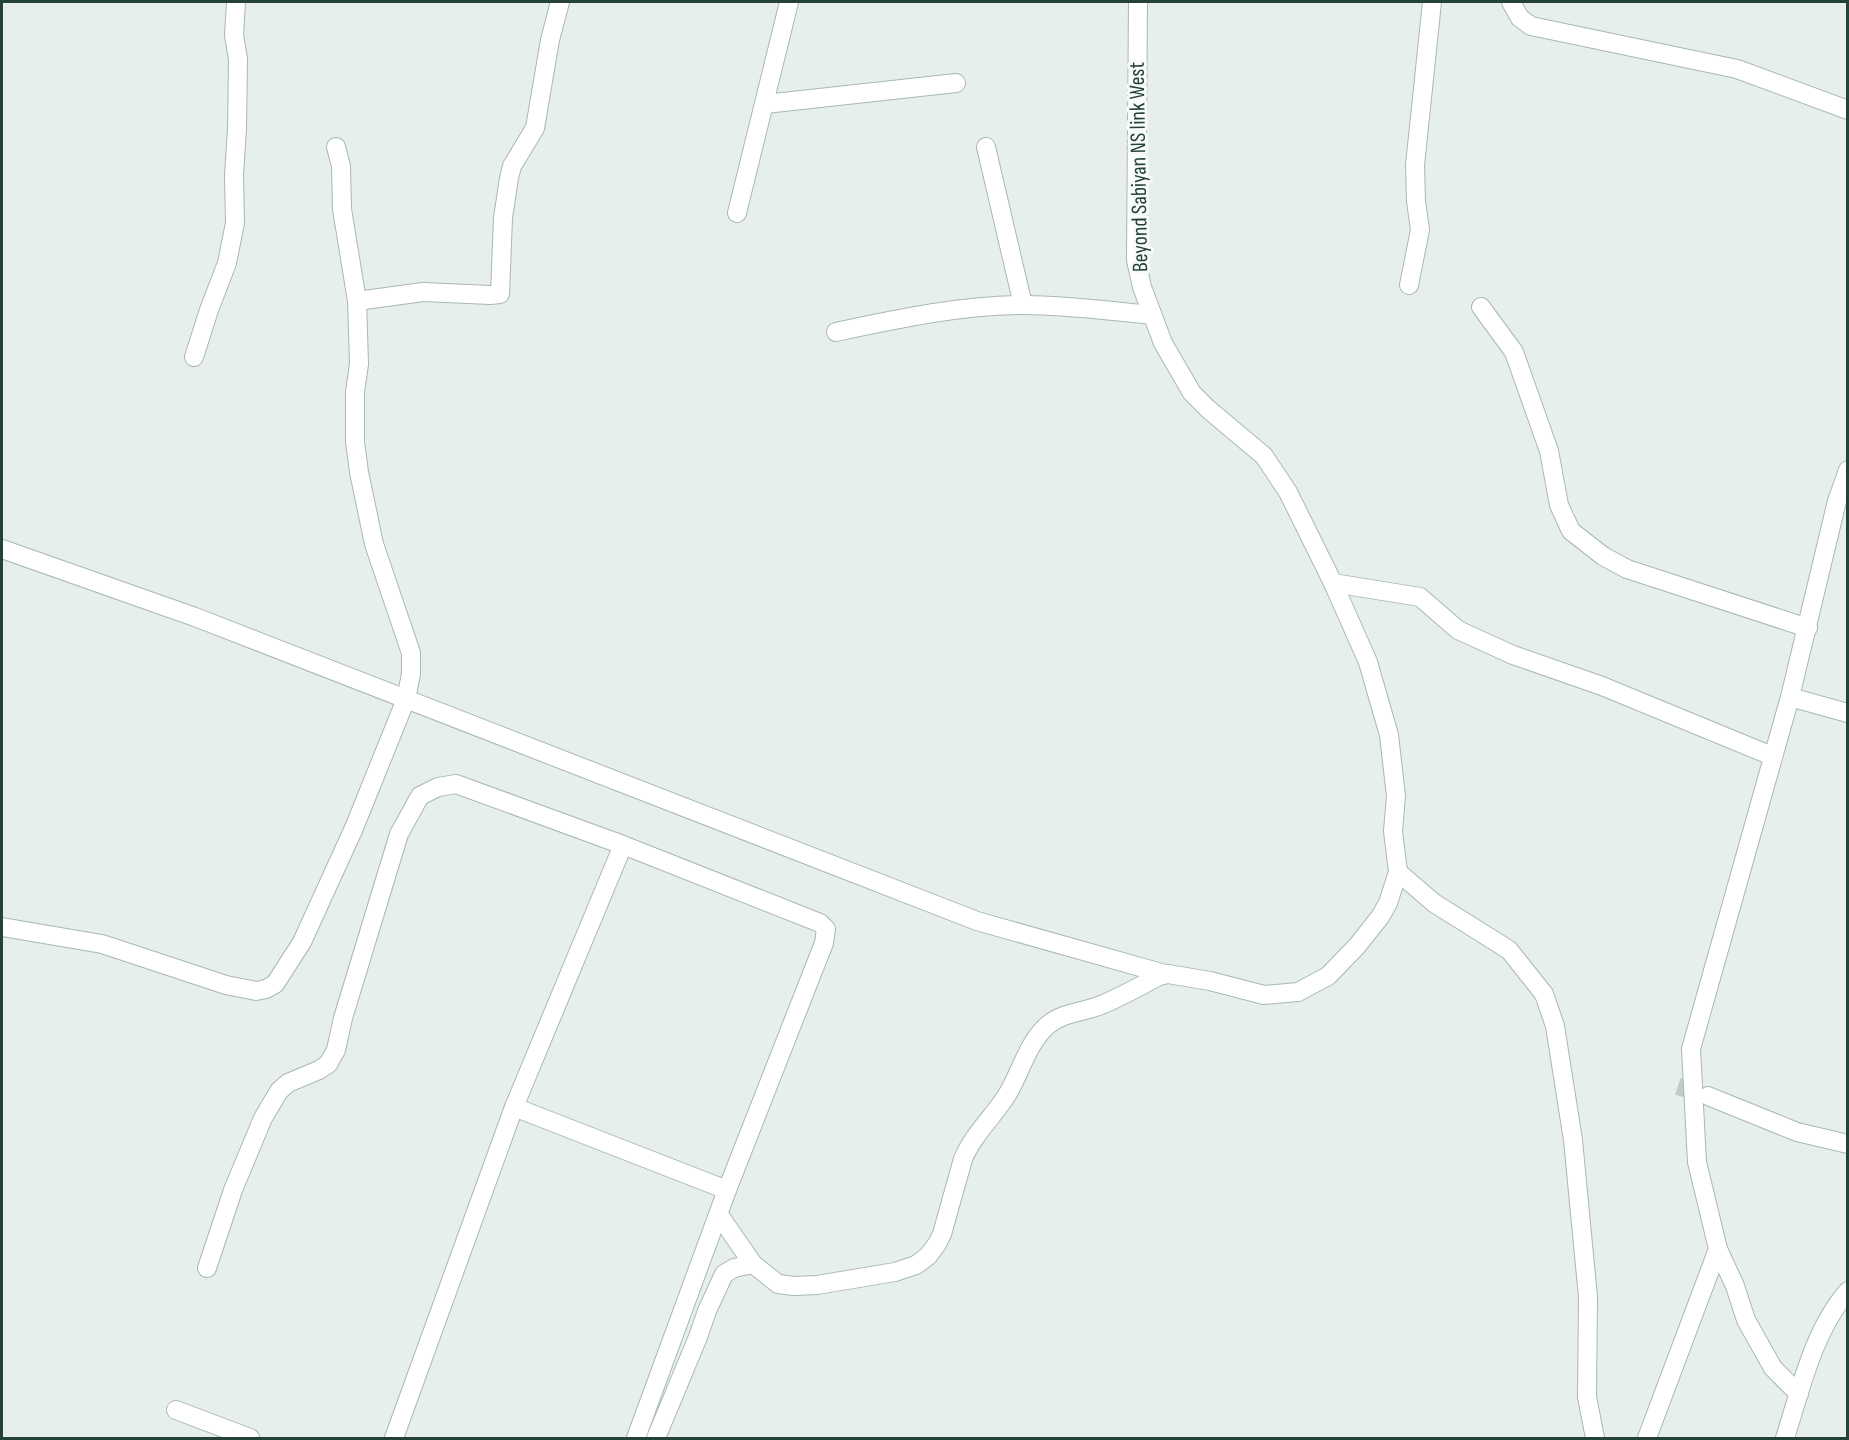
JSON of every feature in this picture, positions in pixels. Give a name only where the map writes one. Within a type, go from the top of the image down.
[{"type":"street","points":[[194,357],[227,263],[235,223],[234,175],[238,59],[234,35],[236,2]]},
{"type":"street","points":[[357,301],[423,292],[490,296],[500,294],[502,286],[500,254],[509,178],[512,166],[535,129],[550,40],[560,2]]},
{"type":"street","points":[[737,213],[789,2]]},
{"type":"street","name":"Beyond Sabiyan NS link West","points":[[1138,2],[1136,260],[1142,287],[1163,343],[1192,393],[1264,456],[1288,492],[1333,583],[1368,662],[1389,735],[1395,796],[1394,840],[1398,872]]},
{"type":"street","points":[[1409,285],[1420,230],[1415,165],[1432,2]]},
{"type":"street","points":[[1511,2],[1520,18],[1531,26],[1737,69],[1848,110]]},
{"type":"street","points":[[765,104],[957,83]]},
{"type":"street","points":[[2,927],[102,944],[226,985],[256,991],[266,989],[275,984],[302,942],[354,828],[406,699],[411,674],[411,653],[374,544],[359,472],[355,442],[355,392],[359,364],[357,301],[342,209],[341,166],[336,147]]},
{"type":"street","points":[[986,147],[1023,305]]},
{"type":"street","points":[[836,332],[903,318],[1023,305],[1076,307],[1152,315]]},
{"type":"street","points":[[1481,308],[1514,352],[1549,451],[1559,505],[1571,531],[1603,556],[1627,569],[1808,628]]},
{"type":"street","points":[[1799,1394],[1773,1368],[1762,1349],[1746,1320],[1735,1286],[1718,1249],[1697,1162],[1691,1049],[1790,697],[1837,501],[1848,470]]},
{"type":"street","points":[[2,549],[195,617],[977,921],[1166,974],[1210,981],[1264,995],[1298,992],[1328,976],[1358,946],[1388,903],[1398,872],[1434,903],[1509,950],[1544,994],[1555,1026],[1573,1140],[1588,1297],[1587,1397],[1595,1438]]},
{"type":"street","points":[[1333,583],[1420,597],[1458,630],[1513,656],[1602,686],[1772,756]]},
{"type":"street","points":[[1790,697],[1848,713]]},
{"type":"street","points":[[207,1268],[233,1190],[263,1118],[279,1091],[288,1083],[319,1070],[327,1064],[336,1050],[343,1018],[399,834],[420,796],[438,788],[456,784],[623,845],[820,922],[826,929],[824,943],[727,1190],[636,1438]]},
{"type":"street","points":[[394,1438],[514,1107],[623,845]]},
{"type":"street","points":[[719,1215],[753,1264],[778,1284],[817,1285],[895,1272],[916,1265],[928,1256],[942,1234],[968,1147],[1008,1093],[1042,1031],[1065,1016],[1107,1003],[1166,974]]},
{"type":"street","points":[[1708,1096],[1797,1132],[1848,1144]]},
{"type":"street","points":[[514,1107],[727,1190]]},
{"type":"street","points":[[1647,1438],[1718,1249]]},
{"type":"street","points":[[656,1438],[724,1274],[734,1268],[753,1264]]},
{"type":"street","points":[[1785,1438],[1810,1361],[1834,1306],[1848,1291]]},
{"type":"street","points":[[176,1410],[250,1438]]},
{"type":"tunnel","points":[[1678,1086],[1708,1096]]}]
